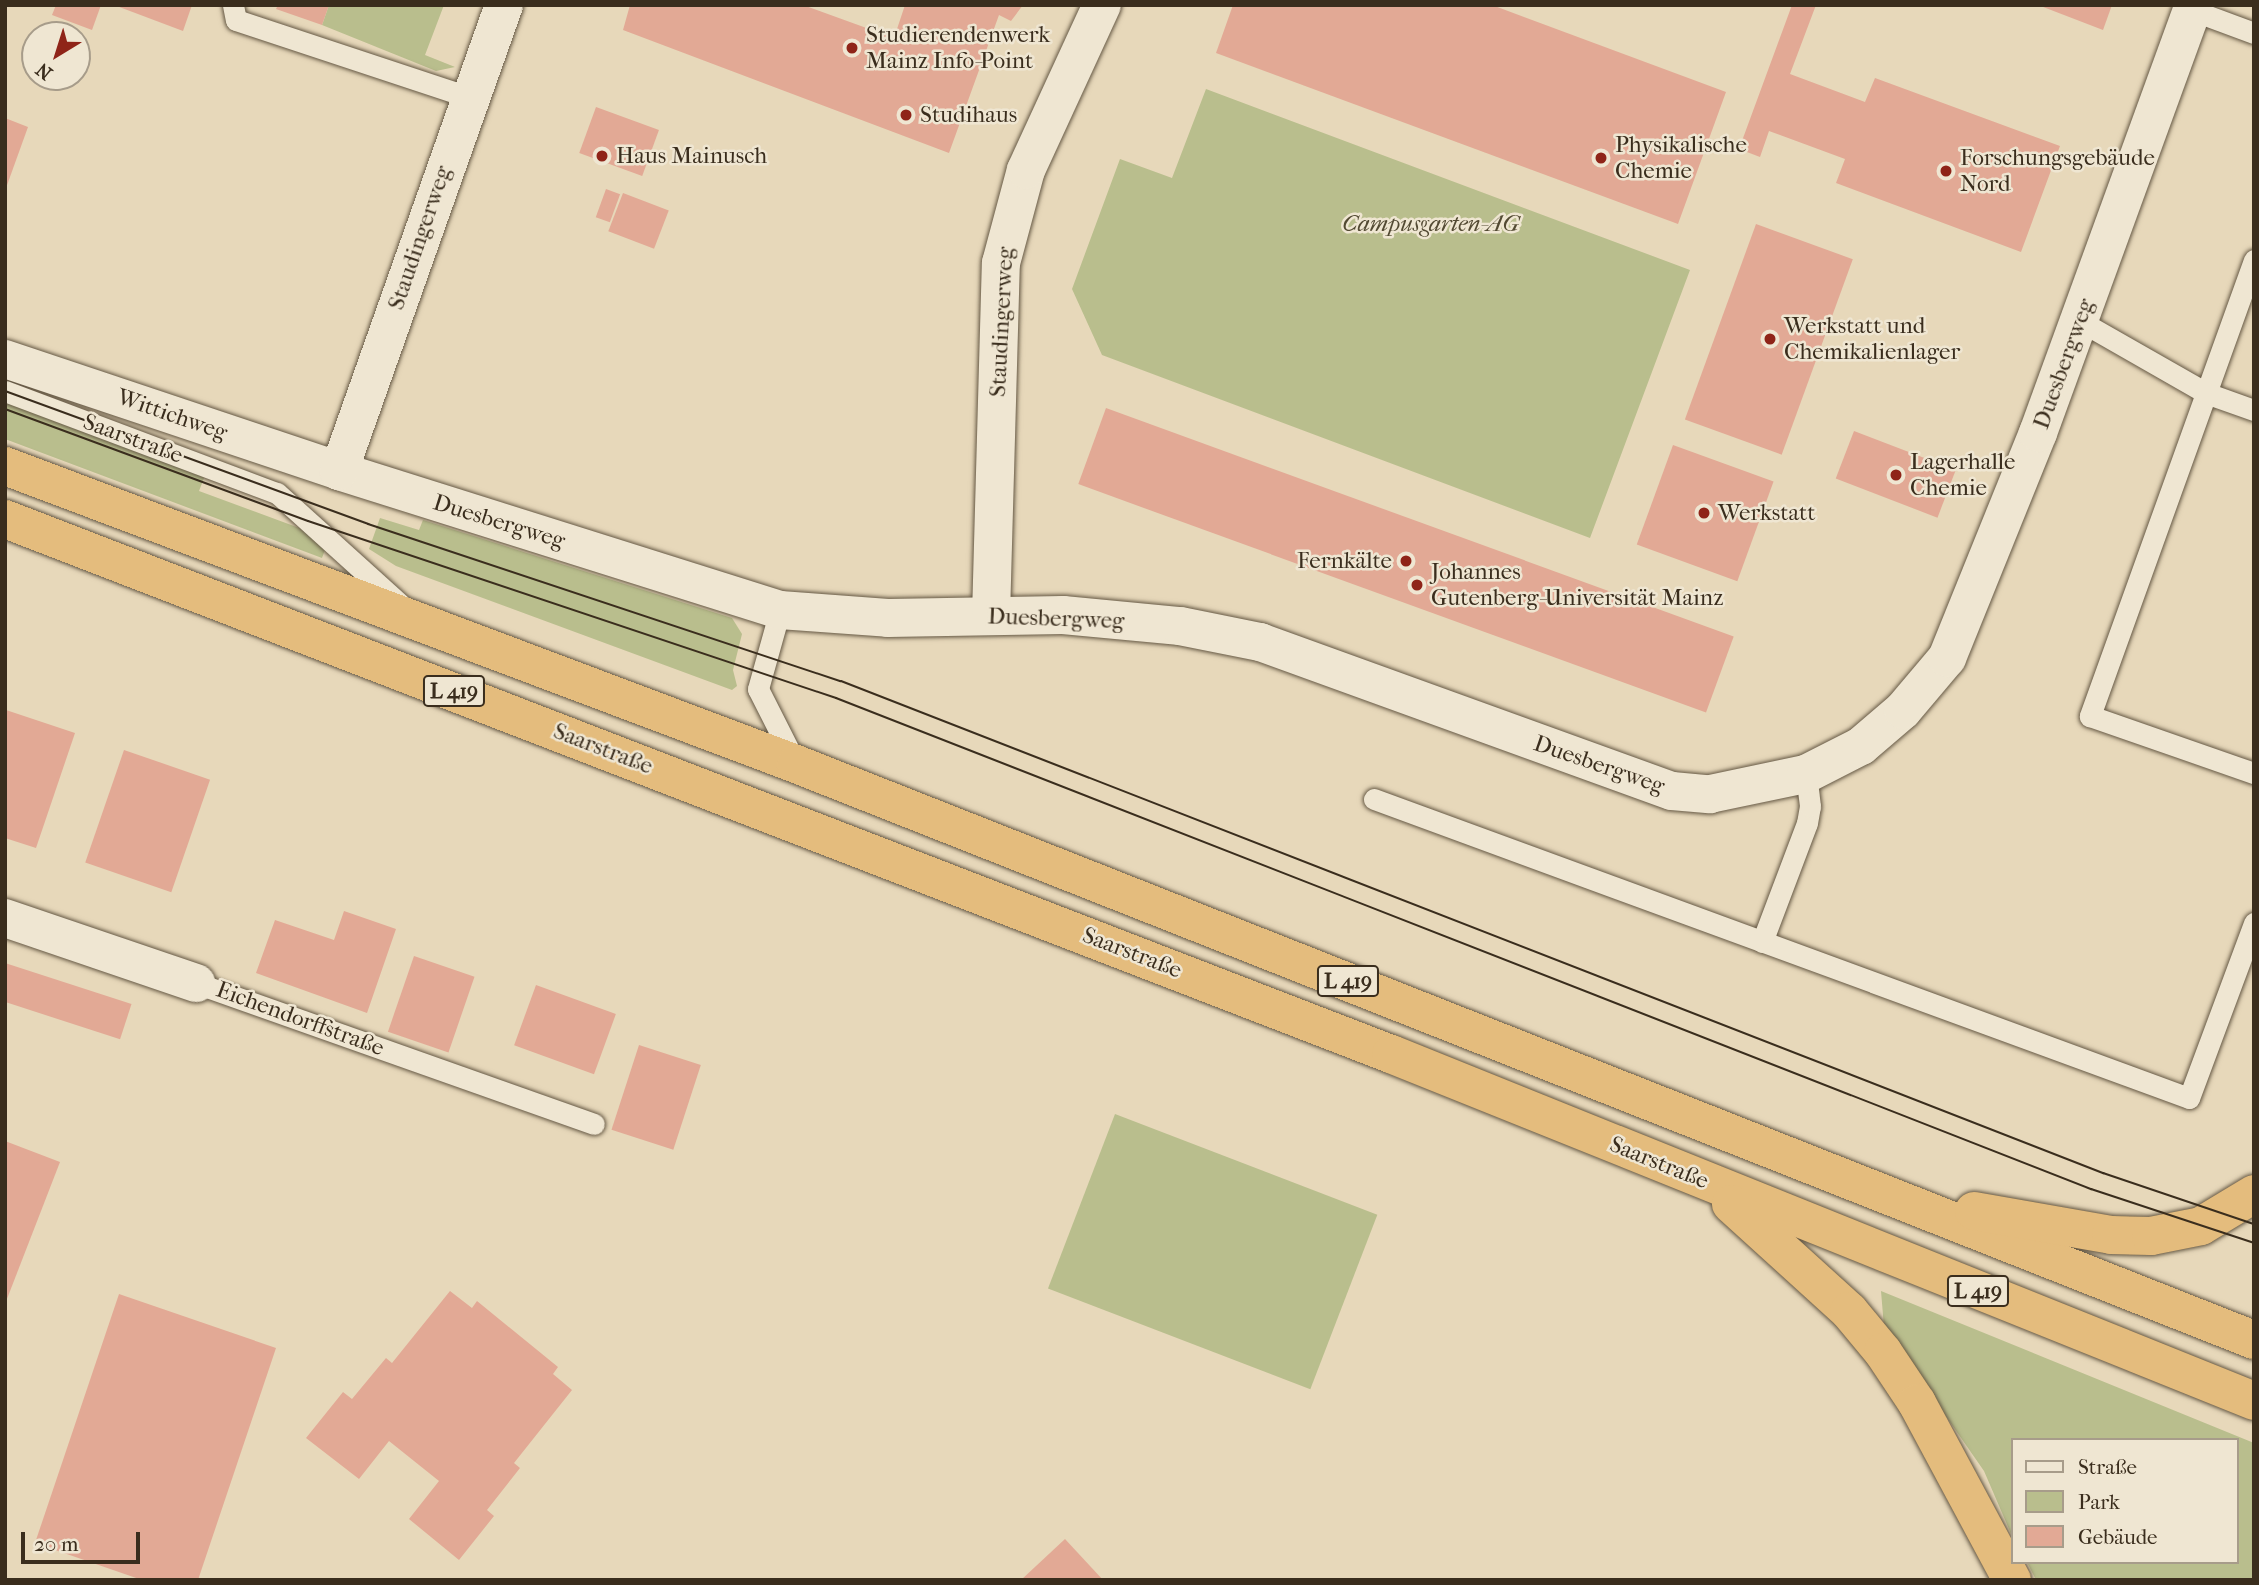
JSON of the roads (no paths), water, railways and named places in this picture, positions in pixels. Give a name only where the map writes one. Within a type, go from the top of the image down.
[{"type":"highway","name":"Saarstraße","points":[[5,466],[796,764],[2254,1340]]},
{"type":"highway","name":"Saarstraße","points":[[5,519],[1391,1054],[2254,1401]]},
{"type":"highway","points":[[1702,1180],[1819,1283],[1884,1352],[1917,1403],[2012,1580]]},
{"type":"highway","points":[[1900,1199],[2135,1237],[2201,1226],[2254,1194]]},
{"type":"street","name":"Staudingerweg","points":[[339,471],[469,97],[504,5]]},
{"type":"street","name":"Staudingerweg","points":[[991,617],[1001,262],[1026,170],[1102,5]]},
{"type":"street","name":"Duesbergweg","points":[[339,471],[780,610],[838,617],[1063,615],[1180,625],[1260,642],[1672,791],[1710,794],[1806,774],[1861,746],[1903,710],[1947,658],[1997,542],[2193,8]]},
{"type":"street","name":"Wittichweg","points":[[5,359],[339,471]]},
{"type":"street","name":"Eichendorffstraße","points":[[5,918],[196,983]]},
{"type":"lane","points":[[233,5],[236,20],[469,97]]},
{"type":"lane","points":[[2193,8],[2254,33]]},
{"type":"lane","points":[[2254,260],[2090,716],[2254,773]]},
{"type":"lane","points":[[2080,321],[2206,393],[2254,410]]},
{"type":"lane","name":"Saarstraße","points":[[5,391],[277,493],[419,622]]},
{"type":"lane","points":[[780,610],[758,689],[796,764]]},
{"type":"lane","points":[[1762,942],[1807,823],[1810,806],[1806,774]]},
{"type":"lane","points":[[1374,799],[2189,1098],[2254,923]]},
{"type":"lane","name":"Eichendorffstraße","points":[[196,983],[594,1124]]},
{"type":"tram line","points":[[5,391],[368,524],[841,681],[2103,1173],[2254,1224]]},
{"type":"tram line","points":[[5,409],[308,521],[836,698],[2091,1189],[2254,1243]]},
{"type":"place","name":"Studierendenwerk Mainz Info-Point","points":[[852,48]]},
{"type":"place","name":"Studihaus","points":[[906,115]]},
{"type":"place","name":"Haus Mainusch","points":[[602,156]]},
{"type":"place","name":"Physikalische Chemie","points":[[1601,158]]},
{"type":"place","name":"Forschungsgebäude Nord","points":[[1946,171]]},
{"type":"place","name":"Werkstatt und Chemikalienlager","points":[[1770,339]]},
{"type":"place","name":"Lagerhalle Chemie","points":[[1896,475]]},
{"type":"place","name":"Werkstatt","points":[[1704,513]]},
{"type":"place","name":"Fernkälte","points":[[1406,561]]},
{"type":"place","name":"Johannes Gutenberg-Universität Mainz","points":[[1417,585]]},
{"type":"park label","name":"Campusgarten-AG","points":[[1431,224]]}]
